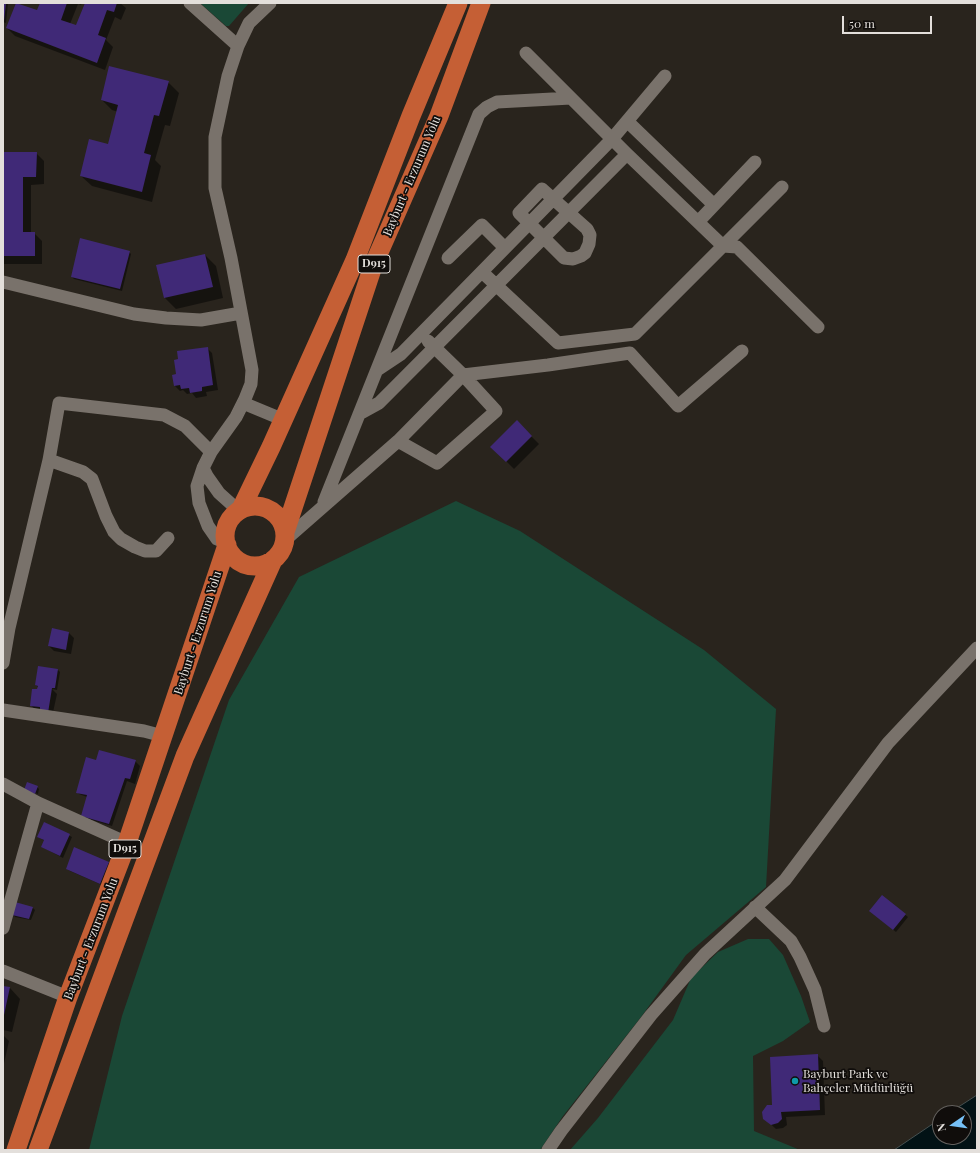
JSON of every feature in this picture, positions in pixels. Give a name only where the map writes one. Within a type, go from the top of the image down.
[{"type":"highway","name":"Bayburt - Erzurum Yolu","points":[[16,1150],[68,997],[127,843],[227,544],[225,537],[229,521],[234,514],[240,510],[284,420],[355,260],[411,116],[458,3]]},
{"type":"highway","name":"Bayburt - Erzurum Yolu","points":[[38,1150],[185,756],[273,560],[282,548],[373,266],[439,116],[481,3]]},
{"type":"highway","points":[[240,510],[257,506],[269,510],[278,517],[282,524],[285,536]]},
{"type":"highway","points":[[227,544],[230,552],[242,563],[258,566],[273,560]]},
{"type":"street","points":[[190,3],[238,46]]},
{"type":"street","points":[[227,544],[217,539],[211,532],[199,503],[197,486],[203,468],[211,452],[236,416],[243,403],[251,384],[252,370],[231,258],[215,188],[215,137],[228,76],[238,46],[249,23],[270,3]]},
{"type":"street","points":[[526,53],[627,154],[723,246],[737,247],[818,327]]},
{"type":"street","points":[[553,198],[612,139],[665,76]]},
{"type":"street","points":[[323,506],[479,114],[487,107],[497,102],[571,98]]},
{"type":"street","points":[[627,121],[714,205]]},
{"type":"street","points":[[359,414],[379,404],[627,154]]},
{"type":"street","points":[[698,222],[755,162]]},
{"type":"street","points":[[482,272],[558,343],[635,334],[782,187]]},
{"type":"street","points":[[542,189],[569,212],[590,235],[589,244],[585,253],[572,259],[564,258],[519,213],[542,189]]},
{"type":"street","points":[[377,370],[401,354],[529,224]]},
{"type":"street","points":[[448,258],[482,225],[506,248]]},
{"type":"street","points":[[3,282],[134,314],[201,320],[241,313]]},
{"type":"street","points":[[398,441],[437,463],[496,410],[421,334]]},
{"type":"street","points":[[285,536],[323,506],[398,441],[463,375],[630,353],[678,406],[742,351]]},
{"type":"street","points":[[3,663],[9,628],[49,460],[59,403],[164,415],[185,426],[211,452]]},
{"type":"street","points":[[243,403],[284,420]]},
{"type":"street","points":[[49,460],[83,472],[92,480],[106,516],[114,532],[121,539],[145,551],[156,551],[168,538]]},
{"type":"street","points":[[203,468],[219,493],[240,510]]},
{"type":"street","points":[[548,1150],[561,1130],[651,1015],[705,954],[784,880],[888,743],[977,648]]},
{"type":"street","points":[[3,710],[144,731],[163,736]]},
{"type":"street","points":[[3,784],[38,803],[127,843]]},
{"type":"street","points":[[3,928],[38,803]]},
{"type":"street","points":[[755,907],[790,941],[797,952],[815,990],[824,1026]]},
{"type":"street","points":[[3,971],[68,997]]},
{"type":"green space","points":[[200,3],[249,3],[229,26],[226,26]]},
{"type":"green space","points":[[456,501],[520,531],[704,650],[776,709],[766,887],[686,955],[641,1017],[563,1116],[540,1150],[89,1150],[122,1016],[229,700],[299,577]]},
{"type":"green space","points":[[748,939],[769,939],[783,955],[801,996],[810,1022],[783,1041],[753,1056],[754,1131],[800,1150],[570,1150],[598,1118],[673,1020],[691,978],[718,952]]},
{"type":"shaded area","points":[[977,1095],[977,1150],[894,1150],[932,1124],[932,1145],[972,1145],[972,1105],[961,1105]]},
{"type":"building","points":[[3,3],[6,3],[4,21],[3,21]]},
{"type":"building","points":[[16,3],[37,10],[40,3],[67,3],[61,20],[76,25],[85,3],[117,3],[114,12],[107,10],[98,35],[106,38],[97,63],[6,28]]},
{"type":"building","points":[[109,66],[169,81],[159,116],[154,115],[144,153],[151,155],[142,192],[80,176],[89,139],[108,144],[118,105],[101,100]]},
{"type":"building","points":[[3,152],[37,152],[36,177],[23,177],[23,232],[35,232],[35,256],[3,256]]},
{"type":"building","points":[[80,238],[130,251],[120,289],[71,277]]},
{"type":"building","points":[[205,254],[213,287],[164,298],[156,265]]},
{"type":"building","points":[[208,347],[213,385],[202,387],[202,391],[190,393],[189,388],[181,389],[180,385],[174,386],[172,375],[176,374],[174,360],[178,359],[177,351]]},
{"type":"building","points":[[517,420],[532,436],[506,462],[490,447]]},
{"type":"building","points":[[52,628],[69,632],[66,650],[48,646]]},
{"type":"building","points":[[38,666],[58,669],[55,688],[52,688],[48,713],[40,711],[40,707],[30,706],[32,689],[37,689],[38,686],[35,685]]},
{"type":"building","points":[[99,750],[136,760],[130,779],[125,778],[109,824],[81,816],[87,795],[76,793],[86,757],[96,760]]},
{"type":"building","points":[[27,782],[38,786],[35,794],[24,790]]},
{"type":"building","points":[[44,822],[70,834],[60,856],[41,847],[44,840],[37,837]]},
{"type":"building","points":[[74,847],[109,862],[100,884],[66,869]]},
{"type":"building","points":[[882,895],[906,914],[893,930],[869,911]]},
{"type":"building","points":[[15,902],[33,907],[29,919],[12,915]]},
{"type":"building","points":[[3,986],[10,987],[4,1015],[3,1015]]},
{"type":"building","name":"Bayburt Park ve Bahçeler Müdürlüğü","points":[[818,1054],[820,1110],[781,1112],[782,1119],[778,1123],[771,1125],[763,1119],[762,1112],[767,1105],[772,1105],[770,1057]]},
{"type":"place","name":"Bayburt Park ve Bahçeler Müdürlüğü","points":[[795,1081]]}]
